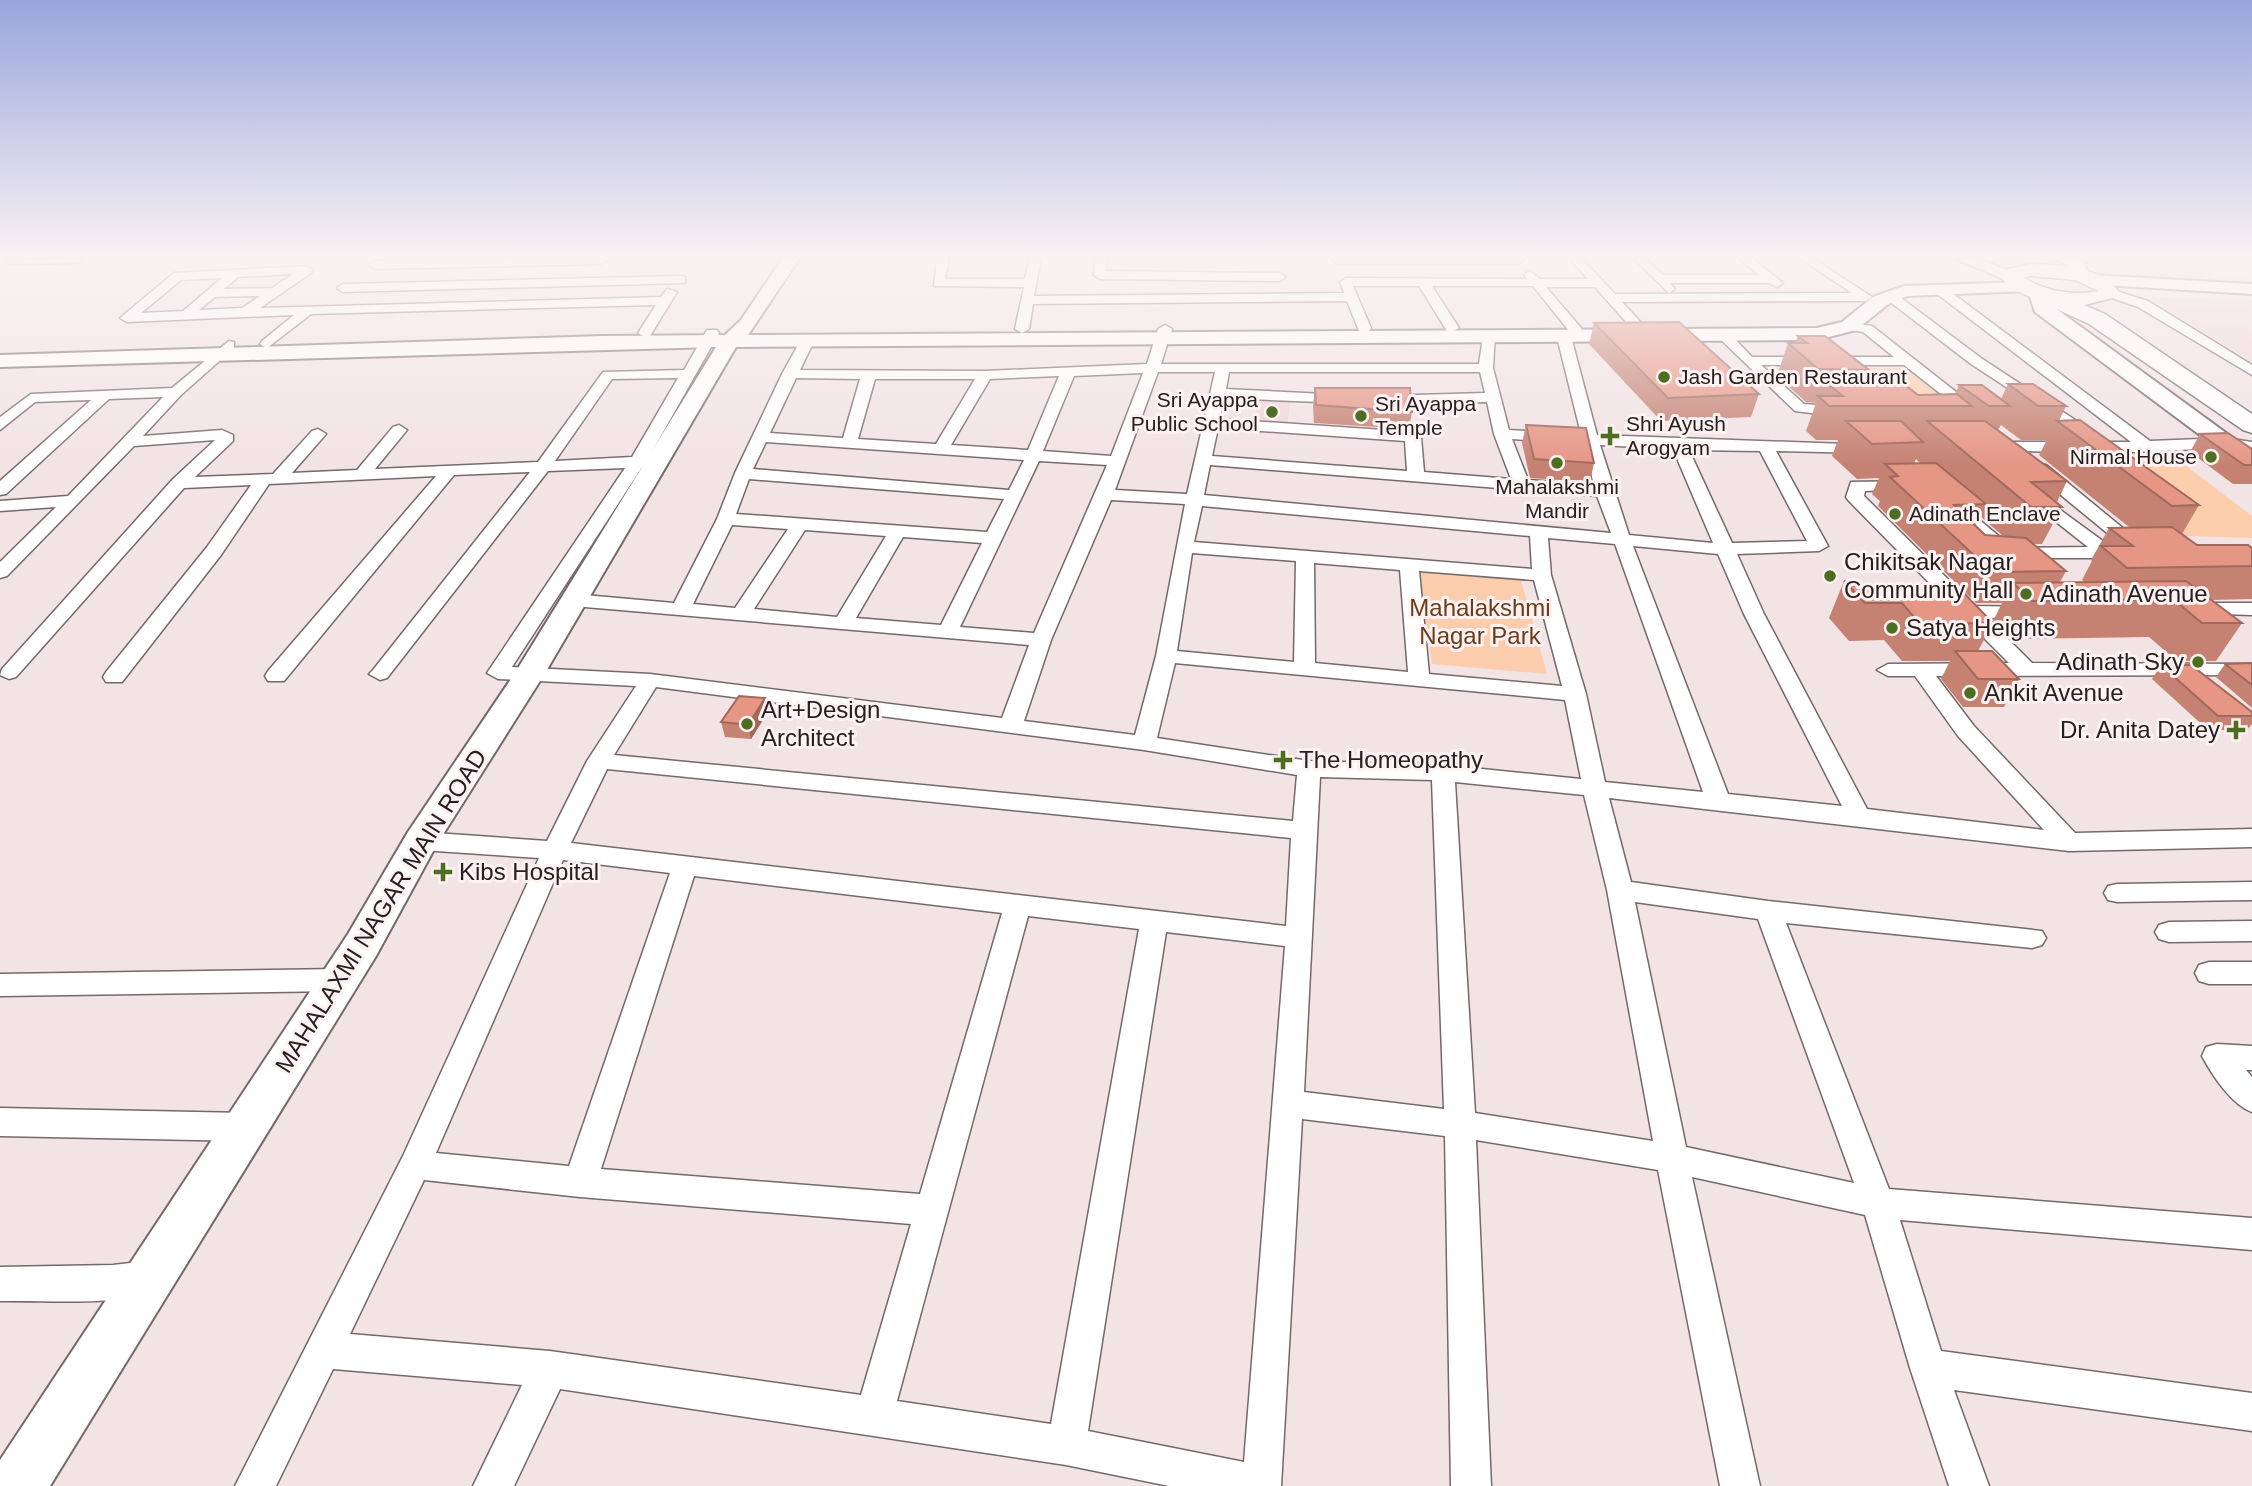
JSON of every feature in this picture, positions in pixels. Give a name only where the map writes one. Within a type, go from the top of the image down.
[{"type":"main road","points":[[2111,328],[2252,425]]},
{"type":"main road","points":[[2132,328],[2252,407]]},
{"type":"street","points":[[267,344],[286,328]]},
{"type":"street","points":[[645,333],[648,328]]},
{"type":"street","name":"MAHALAXMI NAGAR MAIN ROAD","points":[[17,1486],[340,980],[421,841],[530,673],[722,337],[739,328]]},
{"type":"street","points":[[0,572],[73,501],[176,393],[224,349],[267,344],[645,333],[807,341],[1352,328]]},
{"type":"street","points":[[1460,328],[1723,335],[1817,334],[1840,328]]},
{"type":"street","points":[[1566,328],[1604,491],[1719,803]]},
{"type":"street","points":[[4,359],[224,349],[1022,329],[1164,334],[1490,337],[1679,328]]},
{"type":"street","points":[[1863,328],[2146,552],[2008,553]]},
{"type":"street","points":[[1927,328],[2110,448]]},
{"type":"street","points":[[1991,328],[2145,445]]},
{"type":"street","points":[[2070,328],[2252,463]]},
{"type":"street","points":[[2182,328],[2252,372]]},
{"type":"street","points":[[1010,728],[1041,640],[1105,494],[1164,334]]},
{"type":"street","points":[[1723,335],[1800,408],[1812,414],[1857,412]]},
{"type":"street","points":[[722,337],[690,374],[649,461],[498,673],[650,680],[1144,743],[1309,769],[1443,773],[1595,791],[1859,816],[2069,842],[2252,838]]},
{"type":"street","points":[[1490,337],[1486,368],[1502,434],[1521,483]]},
{"type":"street","points":[[681,609],[726,519],[743,473],[807,341]]},
{"type":"street","points":[[1748,361],[1907,361]]},
{"type":"street","points":[[1818,361],[1839,378]]},
{"type":"street","points":[[789,374],[985,374],[1151,368],[1486,368]]},
{"type":"street","points":[[1144,743],[1166,656],[1184,547],[1197,500],[1223,368]]},
{"type":"street","points":[[1299,368],[1299,399]]},
{"type":"street","points":[[947,633],[1033,457],[1069,370]]},
{"type":"street","points":[[380,674],[544,465],[608,375],[690,374]]},
{"type":"street","points":[[849,444],[869,374]]},
{"type":"street","points":[[940,450],[985,374]]},
{"type":"street","points":[[0,400],[176,393]]},
{"type":"street","points":[[1219,393],[1299,399],[1494,397]]},
{"type":"street","points":[[0,490],[105,395]]},
{"type":"street","points":[[0,425],[31,398]]},
{"type":"street","points":[[1946,411],[1982,420]]},
{"type":"street","points":[[1213,423],[1413,437],[1416,476]]},
{"type":"street","points":[[363,473],[399,430]]},
{"type":"street","points":[[114,677],[270,479],[318,434]]},
{"type":"street","points":[[1502,434],[1679,445],[1880,448]]},
{"type":"street","points":[[9,673],[179,483],[227,438],[222,435],[129,442]]},
{"type":"street","points":[[762,437],[1116,461]]},
{"type":"street","points":[[1993,463],[1973,447],[2110,448],[2225,443],[2252,447]]},
{"type":"street","points":[[1679,445],[1723,549],[1859,816]]},
{"type":"street","points":[[1105,494],[1197,500],[1624,542],[1723,549],[1819,546],[1766,448]]},
{"type":"street","points":[[1205,460],[1604,491]]},
{"type":"street","points":[[179,483],[649,461]]},
{"type":"street","points":[[1910,466],[1928,485],[1857,486],[1855,497],[2025,668]]},
{"type":"street","points":[[276,676],[450,470]]},
{"type":"street","points":[[743,473],[1013,495]]},
{"type":"street","points":[[2024,488],[2106,552]]},
{"type":"street","points":[[1938,493],[2027,569]]},
{"type":"street","points":[[0,506],[73,501]]},
{"type":"street","points":[[726,519],[992,538]]},
{"type":"street","points":[[740,615],[800,524]]},
{"type":"street","points":[[842,625],[897,532]]},
{"type":"street","points":[[1539,533],[1542,575],[1575,694],[1595,791],[1620,890],[1740,1486]]},
{"type":"street","points":[[1184,547],[1542,575]]},
{"type":"street","points":[[1304,669],[1305,556]]},
{"type":"street","points":[[1409,564],[1419,679]]},
{"type":"street","points":[[573,600],[1041,640]]},
{"type":"street","points":[[2178,610],[2252,610]]},
{"type":"street","points":[[1929,614],[2047,611]]},
{"type":"street","points":[[1166,656],[1575,694]]},
{"type":"street","points":[[1888,670],[2248,668]]},
{"type":"street","points":[[2188,669],[2209,687]]},
{"type":"street","points":[[1921,670],[1966,731],[2069,842]]},
{"type":"street","points":[[255,1486],[415,1165],[555,849],[599,761],[650,680]]},
{"type":"street","points":[[599,761],[1304,831]]},
{"type":"street","points":[[323,1350],[551,1369],[1066,1446],[1262,1485],[1309,769]]},
{"type":"street","points":[[1443,773],[1460,1124],[1471,1486]]},
{"type":"street","points":[[421,841],[555,849],[1299,938]]},
{"type":"street","points":[[580,1182],[685,865]]},
{"type":"street","points":[[1620,890],[1768,911],[2032,938]]},
{"type":"street","points":[[2117,893],[2252,891]]},
{"type":"street","points":[[874,1416],[1018,903]]},
{"type":"street","points":[[1768,911],[1878,1203],[1928,1368],[1969,1486]]},
{"type":"street","points":[[1066,1446],[1154,922]]},
{"type":"street","points":[[2168,932],[2252,931]]},
{"type":"street","points":[[2209,973],[2252,973]]},
{"type":"street","points":[[0,985],[340,980]]},
{"type":"street","points":[[2252,1058],[2217,1056],[2252,1099]]},
{"type":"street","points":[[1289,1104],[1460,1124],[1672,1158],[1878,1203],[2252,1234]]},
{"type":"street","points":[[0,1122],[246,1126]]},
{"type":"street","points":[[415,1165],[580,1182],[930,1210]]},
{"type":"street","points":[[0,1284],[113,1282],[148,1278]]},
{"type":"street","points":[[1928,1368],[2252,1412]]},
{"type":"street","points":[[494,1486],[551,1369]]},
{"type":"shaded area","points":[[2198,328],[2252,328],[2252,362]]},
{"type":"shaded area","name":"Sri Ayappa Public School","points":[[1258,399],[1290,400],[1287,426],[1254,424]]},
{"type":"green space","points":[[1907,368],[1959,408],[1885,409],[1838,369]]},
{"type":"green space","points":[[2087,458],[2178,460],[2252,516],[2252,538],[2181,536]]},
{"type":"green space","name":"Mahalakshmi Nagar Park","points":[[1418,570],[1521,580],[1547,674],[1432,664]]},
{"type":"building","points":[[1599,328],[1686,328],[1759,394],[1668,398]]},
{"type":"building","points":[[1798,336],[1825,336],[1869,370],[1818,369],[1788,343],[1807,343]]},
{"type":"building","points":[[2008,384],[2033,384],[2066,406],[2038,406]]},
{"type":"building","points":[[1829,385],[1905,385],[1918,395],[1957,394],[1972,406],[1829,406],[1818,396],[1843,396]]},
{"type":"building","points":[[1959,385],[1982,385],[2010,406],[1989,406]]},
{"type":"building","points":[[1315,388],[1410,388],[1412,412],[1316,405]]},
{"type":"building","points":[[2080,420],[2199,505],[2172,506],[2057,421]]},
{"type":"building","points":[[1846,421],[1901,421],[1923,442],[1872,444]]},
{"type":"building","points":[[1927,421],[1985,421],[2067,481],[2031,482],[2062,507],[2031,507]]},
{"type":"building","points":[[1526,425],[1586,428],[1594,463],[1534,459]]},
{"type":"building","points":[[2228,433],[2252,449],[2252,465],[2244,465],[2200,434]]},
{"type":"building","points":[[1936,463],[1986,504],[1954,505],[1985,535],[2026,538],[2066,571],[1992,572],[1890,477],[1898,476],[1885,464]]},
{"type":"building","points":[[2172,527],[2197,545],[2248,545],[2252,548],[2252,566],[2127,568],[2101,546],[2133,546],[2109,528]]},
{"type":"building","points":[[1844,581],[1855,586],[1955,584],[1993,623],[1920,624],[1902,603],[1865,603]]},
{"type":"building","points":[[2186,581],[2242,623],[2202,623],[2173,599],[2032,601],[2013,583]]},
{"type":"building","points":[[1955,651],[1992,651],[2019,679],[1978,679]]},
{"type":"building","points":[[2252,663],[2252,685],[2225,664]]},
{"type":"building","points":[[2161,665],[2191,665],[2252,712],[2252,716],[2218,716]]},
{"type":"building","points":[[739,696],[765,698],[748,725],[721,722]]},
{"type":"place","name":"Jash Garden Restaurant","points":[[1664,377]]},
{"type":"place","name":"Sri Ayappa Public School","points":[[1272,412]]},
{"type":"place","name":"Sri Ayappa Temple","points":[[1361,416]]},
{"type":"place","name":"Shri Ayush Arogyam","points":[[1610,436]]},
{"type":"place","name":"Nirmal House","points":[[2211,457]]},
{"type":"place","name":"Mahalakshmi Mandir","points":[[1557,463]]},
{"type":"place","name":"Adinath Enclave","points":[[1895,514]]},
{"type":"place","name":"Chikitsak Nagar Community Hall","points":[[1830,576]]},
{"type":"place","name":"Adinath Avenue","points":[[2026,594]]},
{"type":"place","name":"Satya Heights","points":[[1892,628]]},
{"type":"place","name":"Adinath Sky","points":[[2198,662]]},
{"type":"place","name":"Ankit Avenue","points":[[1970,693]]},
{"type":"place","name":"Art+Design Architect","points":[[747,724]]},
{"type":"place","name":"Dr. Anita Datey","points":[[2236,730]]},
{"type":"place","name":"The Homeopathy","points":[[1283,760]]},
{"type":"place","name":"Kibs Hospital","points":[[443,872]]}]
